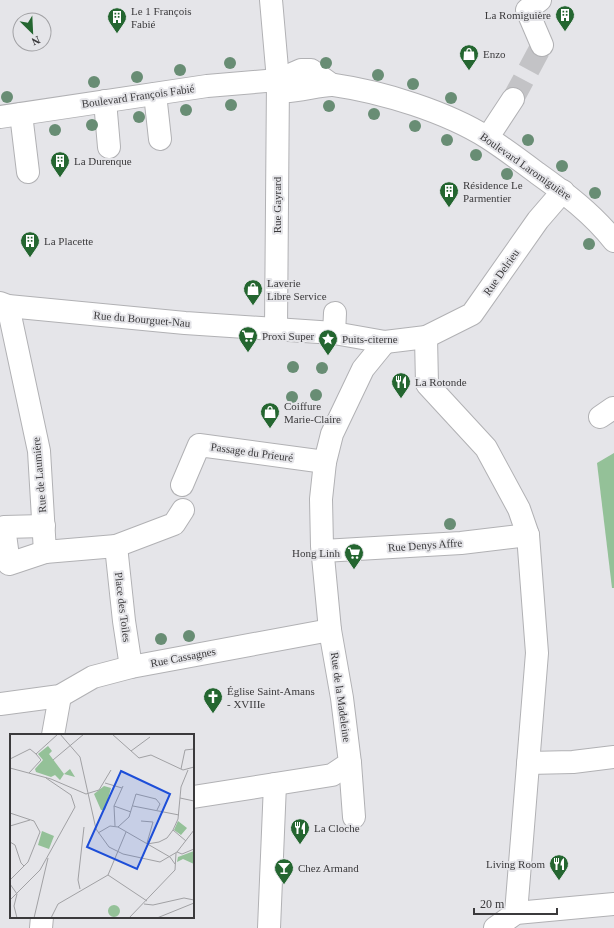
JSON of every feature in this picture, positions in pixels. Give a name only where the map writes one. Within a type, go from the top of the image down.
[{"type":"street","name":"Rue Gayrard","points":[[271,0],[278,80],[276,329]]},
{"type":"street","points":[[540,0],[527,10],[542,45]]},
{"type":"street","name":"Boulevard Laromiguière","points":[[278,80],[286,91],[301,91],[332,85],[393,97],[456,121],[488,137],[563,191],[601,224],[614,241]]},
{"type":"street","name":"Boulevard François Fabié","points":[[10,115],[207,86],[278,80]]},
{"type":"street","points":[[155,94],[160,139]]},
{"type":"street","points":[[488,137],[513,99]]},
{"type":"street","points":[[105,101],[109,147]]},
{"type":"street","points":[[10,115],[28,172]]},
{"type":"street","name":"Rue Delrieu","points":[[426,338],[472,314],[538,220],[563,191]]},
{"type":"street","name":"Rue du Bourguet-Nau","points":[[3,309],[276,329],[335,323],[384,342],[426,338]]},
{"type":"street","name":"Rue de Laumière","points":[[3,309],[39,451],[45,552]]},
{"type":"street","points":[[426,338],[427,384],[486,448],[519,509],[528,535],[537,653],[516,913]]},
{"type":"street","name":"Rue de la Madeleine","points":[[354,817],[350,763],[342,698],[330,630],[323,551],[321,499],[325,462],[332,434],[363,369],[384,342]]},
{"type":"street","name":"Passage du Prieuré","points":[[182,485],[199,445],[325,462]]},
{"type":"street","points":[[44,526],[4,527],[9,564],[45,552],[116,546],[174,524],[183,510]]},
{"type":"street","name":"Rue Denys Affre","points":[[323,551],[448,544],[528,535]]},
{"type":"street","name":"Place des Toiles","points":[[116,546],[124,621],[131,667]]},
{"type":"street","name":"Rue Cassagnes","points":[[51,697],[93,677],[131,667],[330,630]]},
{"type":"street","points":[[0,704],[51,697],[53,734]]},
{"type":"street","points":[[528,763],[573,762],[614,757]]},
{"type":"street","points":[[194,797],[332,775],[350,763]]},
{"type":"street","points":[[269,928],[275,784]]},
{"type":"street","points":[[495,928],[516,913],[614,904]]},
{"type":"street","points":[[41,928],[42,918]]},
{"type":"green space","points":[[614,453],[614,588],[612,588],[597,463]]},
{"type":"tunnel","points":[[513,99],[542,45]]},
{"type":"place","name":"La Romiguière","points":[[565,32]]},
{"type":"place","name":"Le 1 François Fabié","points":[[117,34]]},
{"type":"place","name":"Enzo","points":[[469,71]]},
{"type":"place","name":"La Durenque","points":[[60,178]]},
{"type":"place","name":"Résidence Le Parmentier","points":[[449,208]]},
{"type":"place","name":"La Placette","points":[[30,258]]},
{"type":"place","name":"Laverie Libre Service","points":[[253,306]]},
{"type":"place","name":"Proxi Super","points":[[248,353]]},
{"type":"place","name":"Puits-citerne","points":[[328,356]]},
{"type":"place","name":"La Rotonde","points":[[401,399]]},
{"type":"place","name":"Coiffure Marie-Claire","points":[[270,429]]},
{"type":"place","name":"Hong Linh","points":[[354,570]]},
{"type":"place","name":"Église Saint-Amans - XVIIIe","points":[[213,714]]},
{"type":"place","name":"La Cloche","points":[[300,845]]},
{"type":"place","name":"Living Room","points":[[559,881]]},
{"type":"place","name":"Chez Armand","points":[[284,885]]}]
